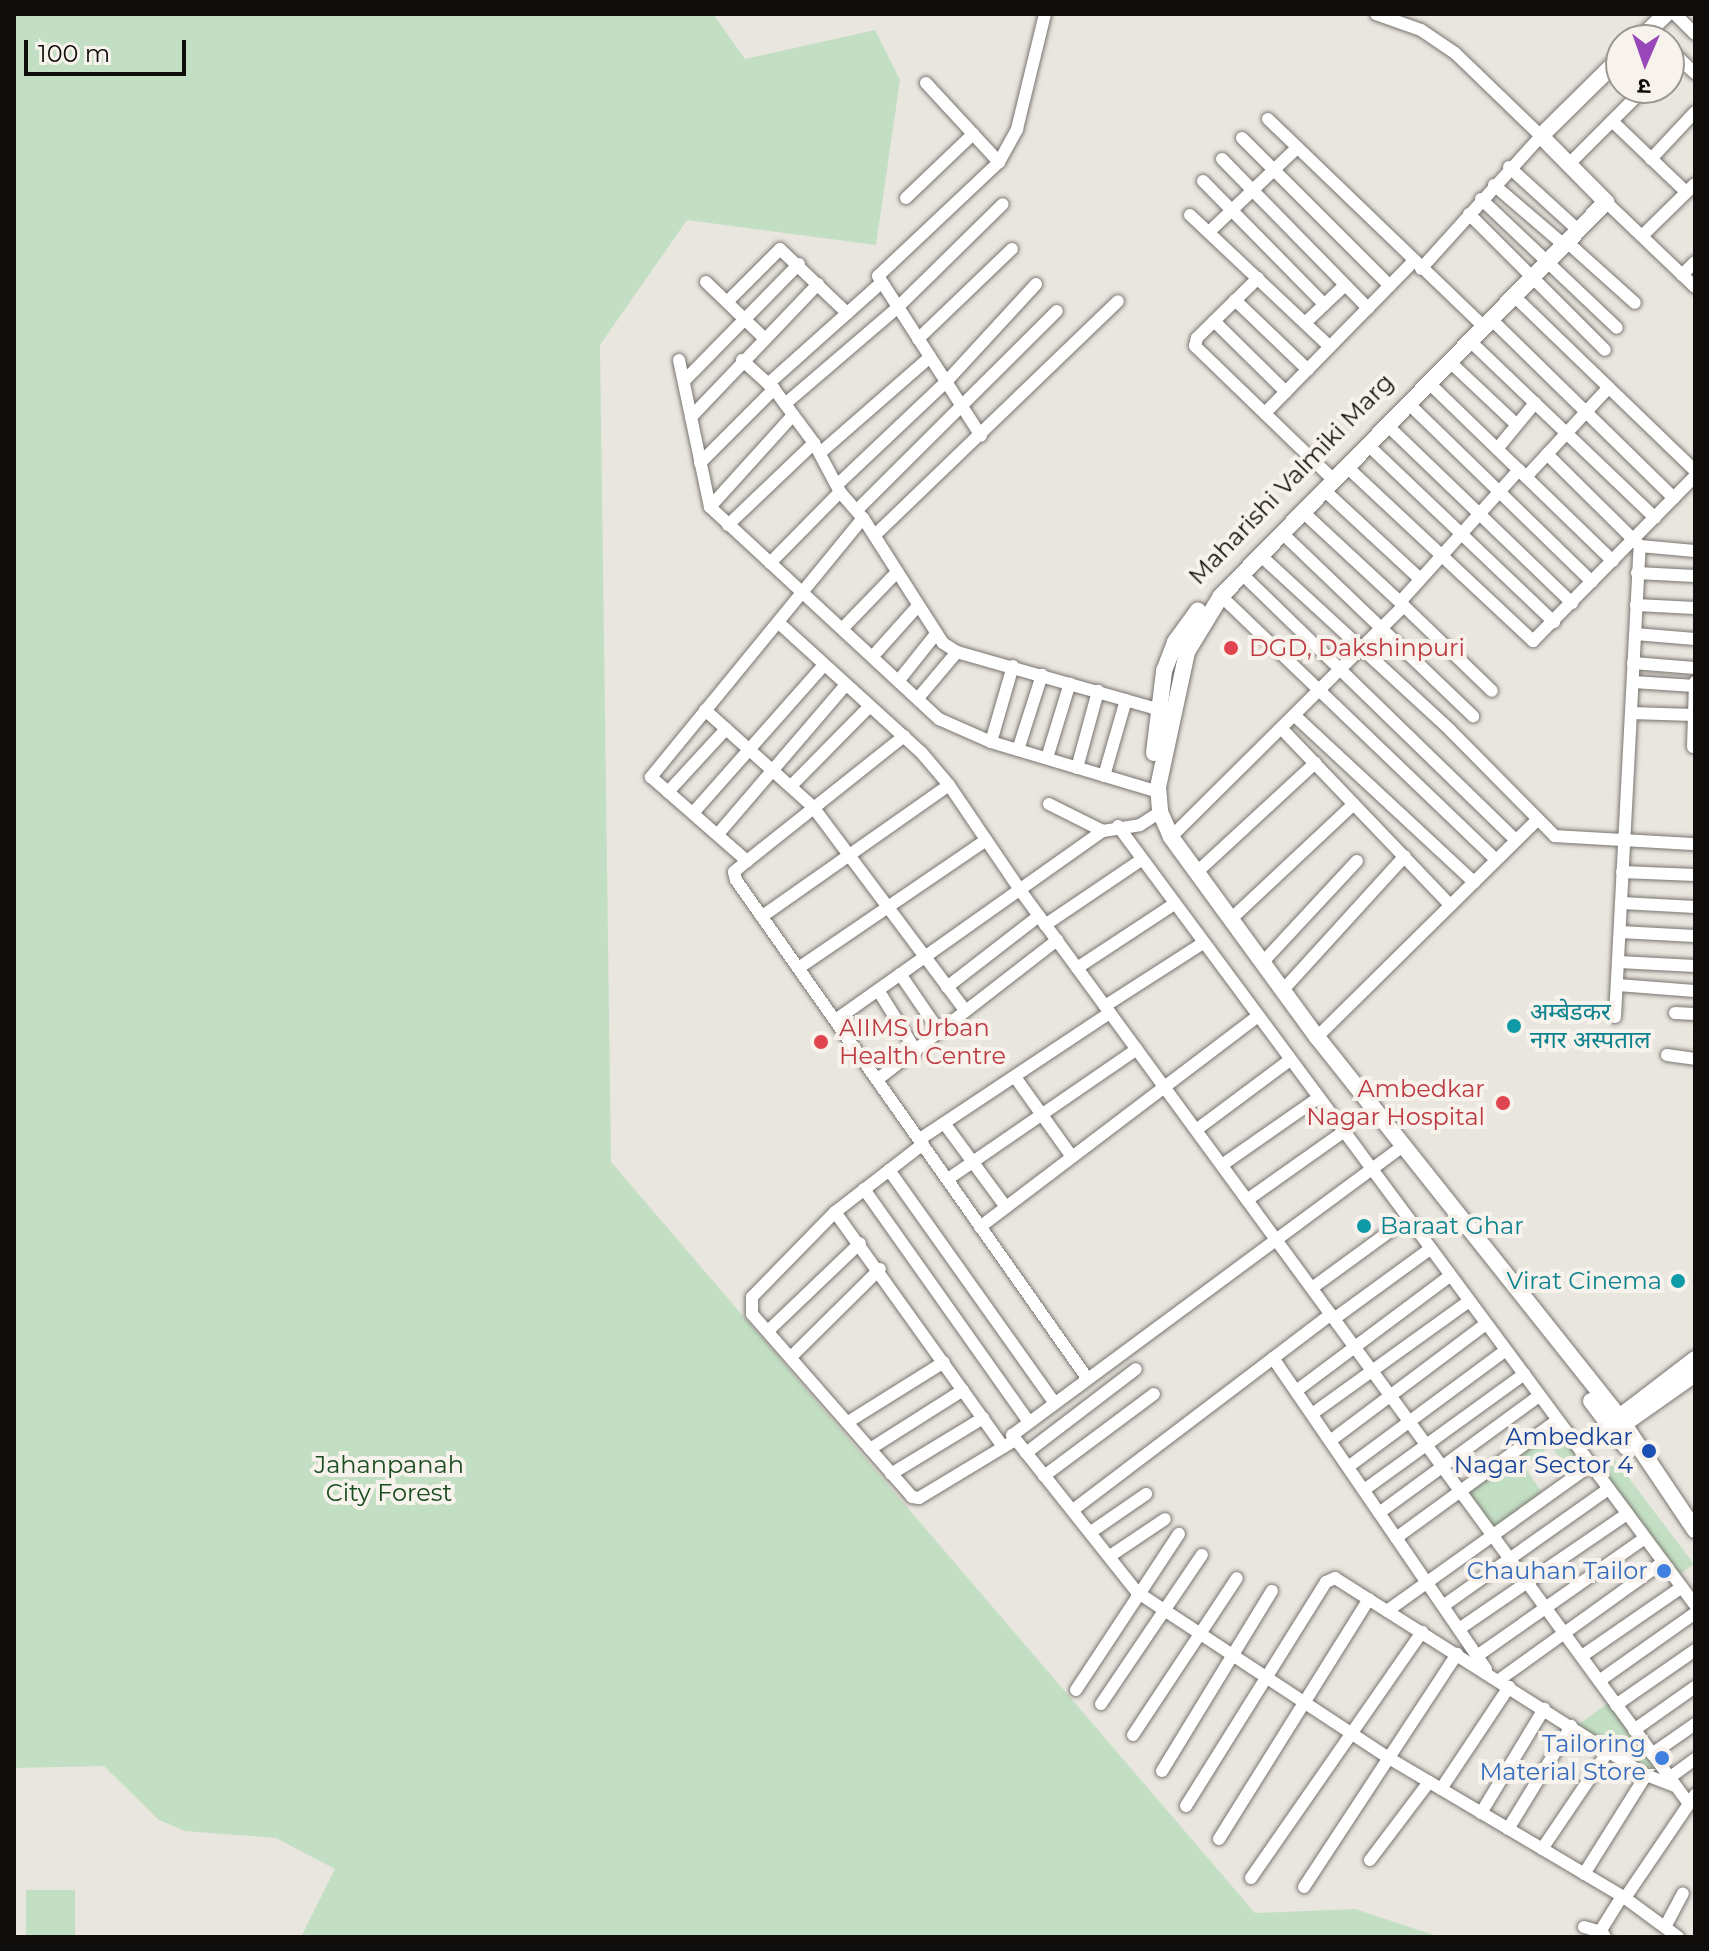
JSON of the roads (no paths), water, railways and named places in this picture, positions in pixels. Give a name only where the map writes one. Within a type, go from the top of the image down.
[{"type":"street","points":[[981,436],[881,283],[880,272],[999,162],[1017,129],[1045,14]]},
{"type":"street","points":[[1376,14],[1421,30],[1455,53],[1695,287]]},
{"type":"street","points":[[1675,14],[1695,34]]},
{"type":"street","points":[[1265,413],[1390,286],[1416,266],[1469,214],[1509,167],[1605,73]]},
{"type":"street","points":[[926,83],[999,162]]},
{"type":"street","points":[[1569,164],[1629,104]]},
{"type":"street","points":[[1651,159],[1695,112]]},
{"type":"street","points":[[1268,119],[1416,266],[1585,412],[1674,498]]},
{"type":"street","points":[[1612,121],[1651,159],[1690,188],[1642,236]]},
{"type":"street","points":[[906,198],[973,134]]},
{"type":"street","points":[[1242,138],[1390,286]]},
{"type":"street","points":[[1209,232],[1297,148]]},
{"type":"street","points":[[1222,159],[1368,308]]},
{"type":"street","points":[[1509,167],[1567,236],[1635,303]]},
{"type":"street","points":[[1203,181],[1324,304]]},
{"type":"street","points":[[1494,185],[1567,236]]},
{"type":"street","points":[[1481,199],[1617,328]]},
{"type":"street","name":"Maharishi Valmiki Marg","points":[[1602,199],[1328,481],[1207,597],[1175,642],[1164,671],[1152,790],[1162,838],[1206,899],[1617,1422],[1690,1510],[1695,1530]]},
{"type":"street","points":[[785,404],[897,308],[1003,204]]},
{"type":"street","points":[[1469,214],[1605,350]]},
{"type":"street","points":[[1190,215],[1330,347]]},
{"type":"street","points":[[727,302],[776,251],[783,249],[847,313]]},
{"type":"street","points":[[918,339],[1012,249]]},
{"type":"street","points":[[1682,275],[1695,262]]},
{"type":"street","points":[[684,381],[799,264]]},
{"type":"street","name":"Maharishi Valmiki Marg","points":[[1400,1148],[1171,837],[1157,814],[1158,787],[1180,675],[1199,626],[1221,596],[1303,512],[1328,481],[1347,467],[1450,362],[1484,322],[1514,296],[1529,275]]},
{"type":"street","points":[[1258,278],[1214,321],[1195,346],[1265,413],[1420,579]]},
{"type":"street","points":[[706,282],[764,338]]},
{"type":"street","points":[[700,463],[771,386],[881,283]]},
{"type":"street","points":[[691,417],[742,360],[818,284]]},
{"type":"street","points":[[770,563],[838,488],[946,382],[1036,284]]},
{"type":"street","points":[[1305,323],[1345,285]]},
{"type":"street","points":[[1347,467],[1529,640],[1554,622],[1613,561],[1637,543],[1695,473],[1514,296]]},
{"type":"street","points":[[1235,300],[1308,370]]},
{"type":"street","points":[[875,535],[1118,301]]},
{"type":"street","points":[[747,861],[668,792],[651,772],[779,623],[860,514],[961,405],[1057,311]]},
{"type":"street","points":[[1214,321],[1286,392]]},
{"type":"street","points":[[1470,341],[1655,518]]},
{"type":"street","points":[[728,525],[930,357]]},
{"type":"street","points":[[679,360],[710,507],[728,525],[954,728],[1152,790]]},
{"type":"street","points":[[742,360],[771,386],[817,448],[838,488],[875,535],[935,635],[957,652],[1160,710]]},
{"type":"street","points":[[1450,362],[1516,424]]},
{"type":"street","points":[[1429,383],[1613,561]]},
{"type":"street","points":[[1171,837],[1383,627],[1420,579],[1501,490],[1547,454],[1609,387]]},
{"type":"street","points":[[1497,449],[1535,403]]},
{"type":"street","points":[[1409,404],[1501,490],[1592,582]]},
{"type":"street","points":[[710,507],[793,415]]},
{"type":"street","points":[[1387,425],[1572,603]]},
{"type":"street","points":[[1368,445],[1554,622]]},
{"type":"street","points":[[1547,454],[1637,543],[1695,551]]},
{"type":"street","points":[[1303,512],[1492,691]]},
{"type":"street","points":[[1282,533],[1473,716]]},
{"type":"street","points":[[1615,1017],[1633,682],[1637,543]]},
{"type":"street","points":[[1260,555],[1562,839],[1623,837],[1695,844]]},
{"type":"street","points":[[843,628],[897,572]]},
{"type":"street","points":[[1637,573],[1695,576]]},
{"type":"street","points":[[1242,574],[1516,840]]},
{"type":"street","points":[[1221,596],[1317,692],[1496,860]]},
{"type":"street","points":[[1636,605],[1695,608]]},
{"type":"street","points":[[874,655],[917,607]]},
{"type":"street","points":[[779,623],[822,667],[904,736],[949,785],[1020,890],[1354,1348],[1496,1536],[1671,1782],[1691,1798],[1623,1897],[1603,1934],[1584,1927]]},
{"type":"street","points":[[1635,634],[1695,639]]},
{"type":"street","points":[[900,679],[935,635]]},
{"type":"street","points":[[919,697],[957,652]]},
{"type":"street","points":[[1633,663],[1695,668]]},
{"type":"street","points":[[991,742],[1013,666]]},
{"type":"street","points":[[693,813],[822,667]]},
{"type":"street","points":[[1018,750],[1042,675]]},
{"type":"street","points":[[1633,682],[1695,684],[1693,747]]},
{"type":"street","points":[[1047,758],[1070,683]]},
{"type":"street","points":[[718,834],[845,686]]},
{"type":"street","points":[[1077,768],[1098,691]]},
{"type":"street","points":[[1104,776],[1126,700]]},
{"type":"street","points":[[791,786],[870,706]]},
{"type":"street","points":[[705,710],[813,807],[964,1009]]},
{"type":"street","points":[[1631,713],[1694,715]]},
{"type":"street","points":[[1294,715],[1474,882]]},
{"type":"street","points":[[1281,728],[1450,905]]},
{"type":"street","points":[[668,792],[726,729]]},
{"type":"street","points":[[904,736],[747,861],[734,876],[1087,1378]]},
{"type":"street","points":[[1197,872],[1315,763]]},
{"type":"street","points":[[764,915],[949,785]]},
{"type":"street","points":[[1049,804],[1103,831]]},
{"type":"street","points":[[1231,919],[1354,804]]},
{"type":"street","points":[[837,1019],[1103,831],[1118,826],[1140,825],[1157,814]]},
{"type":"street","points":[[1317,1037],[1538,819]]},
{"type":"street","points":[[1118,826],[1695,1605]]},
{"type":"street","points":[[800,967],[986,840]]},
{"type":"street","points":[[1283,990],[1405,856]]},
{"type":"street","points":[[947,987],[1042,920],[1141,860]]},
{"type":"street","points":[[1263,962],[1357,861]]},
{"type":"street","points":[[1622,872],[1695,875]]},
{"type":"street","points":[[1622,903],[1695,907]]},
{"type":"street","points":[[1077,968],[1174,904]]},
{"type":"street","points":[[1620,932],[1695,936]]},
{"type":"street","points":[[878,1079],[964,1009],[1057,940]]},
{"type":"street","points":[[1015,1440],[919,1498],[908,1494],[752,1314],[752,1297],[835,1212],[944,1123],[1015,1077],[1203,943]]},
{"type":"street","points":[[1619,962],[1695,966]]},
{"type":"street","points":[[900,974],[939,1031]]},
{"type":"street","points":[[1618,985],[1695,991]]},
{"type":"street","points":[[878,990],[916,1051]]},
{"type":"street","points":[[1675,1013],[1695,1014]]},
{"type":"street","points":[[980,1227],[1258,1016]]},
{"type":"street","points":[[948,1179],[1137,1049]]},
{"type":"street","points":[[1667,1055],[1695,1059]]},
{"type":"street","points":[[1196,1130],[1290,1060]]},
{"type":"street","points":[[1015,1077],[1072,1157]]},
{"type":"street","points":[[1222,1165],[1318,1098]]},
{"type":"street","points":[[944,1123],[1006,1207]]},
{"type":"street","points":[[1247,1200],[1343,1132]]},
{"type":"street","points":[[1400,1148],[1012,1433],[1137,1592],[1387,1757],[1623,1897],[1678,1937]]},
{"type":"street","points":[[889,1170],[1054,1402]]},
{"type":"street","points":[[864,1189],[1028,1421]]},
{"type":"street","points":[[835,1212],[880,1269],[1003,1447]]},
{"type":"street","points":[[1312,1288],[1408,1218]]},
{"type":"street","points":[[768,1331],[860,1243]]},
{"type":"street","points":[[1073,1510],[1273,1358],[1430,1249]]},
{"type":"street","points":[[791,1357],[880,1269]]},
{"type":"street","points":[[1296,1391],[1450,1276]]},
{"type":"street","points":[[1312,1414],[1469,1301]]},
{"type":"street","points":[[1330,1441],[1486,1324]]},
{"type":"street","points":[[1348,1467],[1505,1351]]},
{"type":"street","points":[[1273,1358],[1477,1656],[1499,1681]]},
{"type":"street","points":[[1617,1422],[1695,1359]]},
{"type":"street","points":[[848,1422],[944,1362]]},
{"type":"street","points":[[1026,1453],[1136,1369]]},
{"type":"street","points":[[1364,1490],[1524,1374]]},
{"type":"street","points":[[1617,1422],[1695,1374]]},
{"type":"street","points":[[870,1449],[963,1390]]},
{"type":"street","points":[[1044,1476],[1154,1394]]},
{"type":"street","points":[[1379,1513],[1539,1396]]},
{"type":"street","points":[[891,1474],[983,1418]]},
{"type":"street","points":[[1396,1538],[1558,1420]]},
{"type":"street","name":"Maharishi Valmiki Marg","points":[[1617,1422],[1695,1543]]},
{"type":"street","points":[[1387,1611],[1496,1536],[1591,1465]]},
{"type":"street","points":[[1443,1606],[1608,1489]]},
{"type":"street","points":[[1091,1532],[1146,1494]]},
{"type":"street","points":[[1459,1629],[1627,1514]]},
{"type":"street","points":[[1110,1556],[1165,1519]]},
{"type":"street","points":[[1076,1690],[1137,1592],[1179,1534]]},
{"type":"street","points":[[1477,1656],[1645,1538]]},
{"type":"street","points":[[1101,1704],[1202,1555]]},
{"type":"street","points":[[1441,1789],[1499,1681],[1663,1562]]},
{"type":"street","points":[[1133,1735],[1237,1578]]},
{"type":"street","points":[[1186,1806],[1330,1578],[1422,1632],[1646,1775],[1671,1782]]},
{"type":"street","points":[[1582,1656],[1682,1587]]},
{"type":"street","points":[[1162,1771],[1230,1653],[1272,1591]]},
{"type":"street","points":[[1219,1839],[1369,1599]]},
{"type":"street","points":[[1599,1681],[1695,1613]]},
{"type":"street","points":[[1251,1878],[1422,1632]]},
{"type":"street","points":[[1616,1705],[1695,1650]]},
{"type":"street","points":[[1304,1887],[1457,1654]]},
{"type":"street","points":[[1634,1730],[1695,1687]]},
{"type":"street","points":[[1481,1813],[1544,1709]]},
{"type":"street","points":[[1652,1754],[1695,1724]]},
{"type":"street","points":[[1508,1829],[1571,1726]]},
{"type":"street","points":[[1542,1849],[1609,1750]]},
{"type":"street","points":[[1671,1782],[1695,1759]]},
{"type":"street","points":[[1584,1874],[1646,1775]]},
{"type":"street","points":[[1370,1860],[1429,1782]]},
{"type":"street","points":[[1665,1927],[1683,1893]]},
{"type":"place","name":"DGD, Dakshinpuri","points":[[1231,648]]},
{"type":"place","name":"अम्बेडकर नगर अस्पताल","points":[[1514,1026]]},
{"type":"place","name":"AIIMS Urban Health Centre","points":[[821,1042]]},
{"type":"place","name":"Ambedkar Nagar Hospital","points":[[1503,1103]]},
{"type":"place","name":"Baraat Ghar","points":[[1364,1226]]},
{"type":"place","name":"Virat Cinema","points":[[1678,1281]]},
{"type":"place","name":"Ambedkar Nagar Sector 4","points":[[1649,1451]]},
{"type":"place","name":"Chauhan Tailor","points":[[1664,1571]]},
{"type":"place","name":"Tailoring Material Store","points":[[1662,1758]]},
{"type":"park label","name":"Jahanpanah City Forest","points":[[389,1479]]}]
